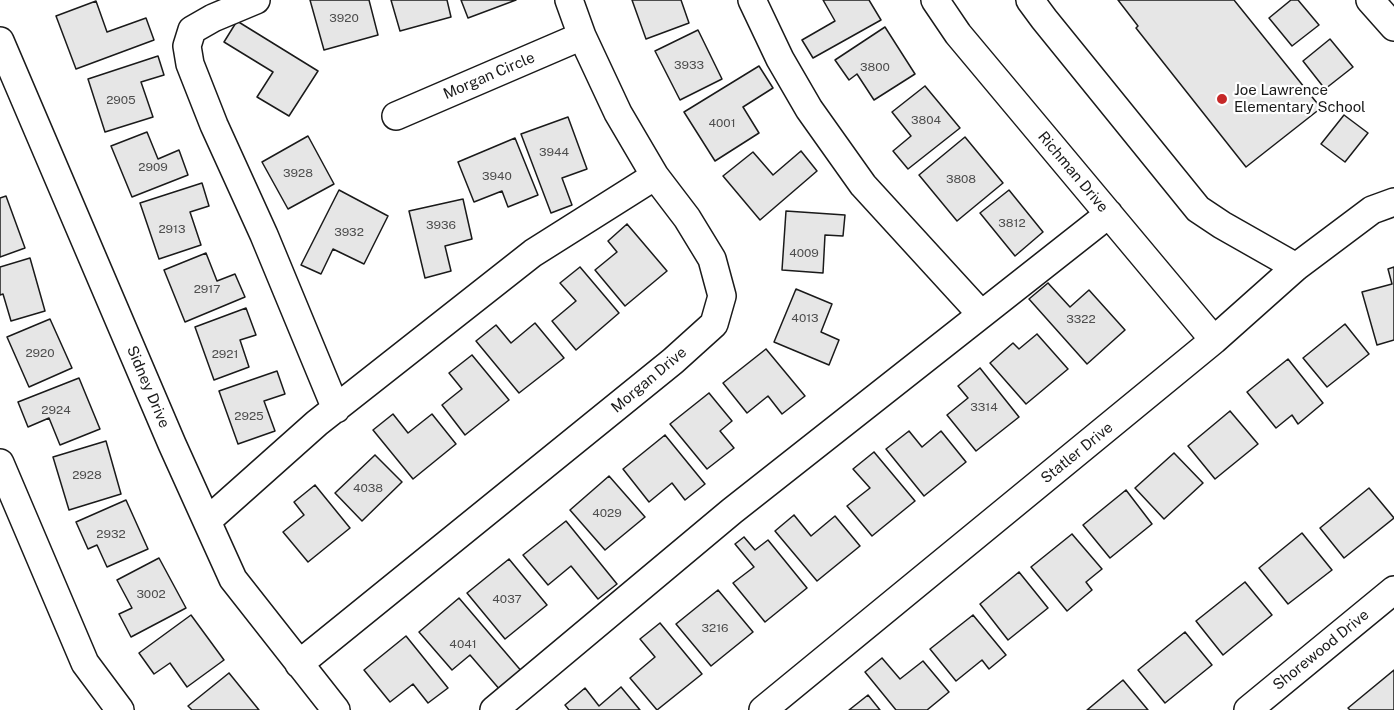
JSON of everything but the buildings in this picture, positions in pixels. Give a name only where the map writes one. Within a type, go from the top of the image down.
[{"type":"street","points":[[256,0],[213,18],[192,30],[187,46],[190,64],[336,409]]},
{"type":"street","name":"Morgan Drive","points":[[299,664],[673,361],[714,324],[722,296],[712,259],[687,218],[655,176],[618,113],[582,36],[569,0]]},
{"type":"street","points":[[752,0],[780,59],[809,109],[863,185],[981,314]]},
{"type":"street","name":"Richman Drive","points":[[935,0],[958,34],[1214,340]]},
{"type":"street","points":[[1030,0],[1198,209],[1296,267]]},
{"type":"street","points":[[1370,0],[1394,27]]},
{"type":"street","name":"Morgan Circle","points":[[396,116],[582,36]]},
{"type":"street","name":"Sidney Drive","points":[[0,41],[233,579],[336,710]]},
{"type":"street","points":[[207,521],[336,409],[533,253],[655,176]]},
{"type":"street","name":"Statler Drive","points":[[763,710],[1214,340],[1296,267],[1372,210],[1394,202]]},
{"type":"street","points":[[494,710],[732,511],[1109,214]]},
{"type":"street","points":[[0,463],[86,663],[120,710]]},
{"type":"street","name":"Shorewood Drive","points":[[1248,710],[1394,591]]},
{"type":"place","name":"Joe Lawrence Elementary School","points":[[1222,99]]}]
